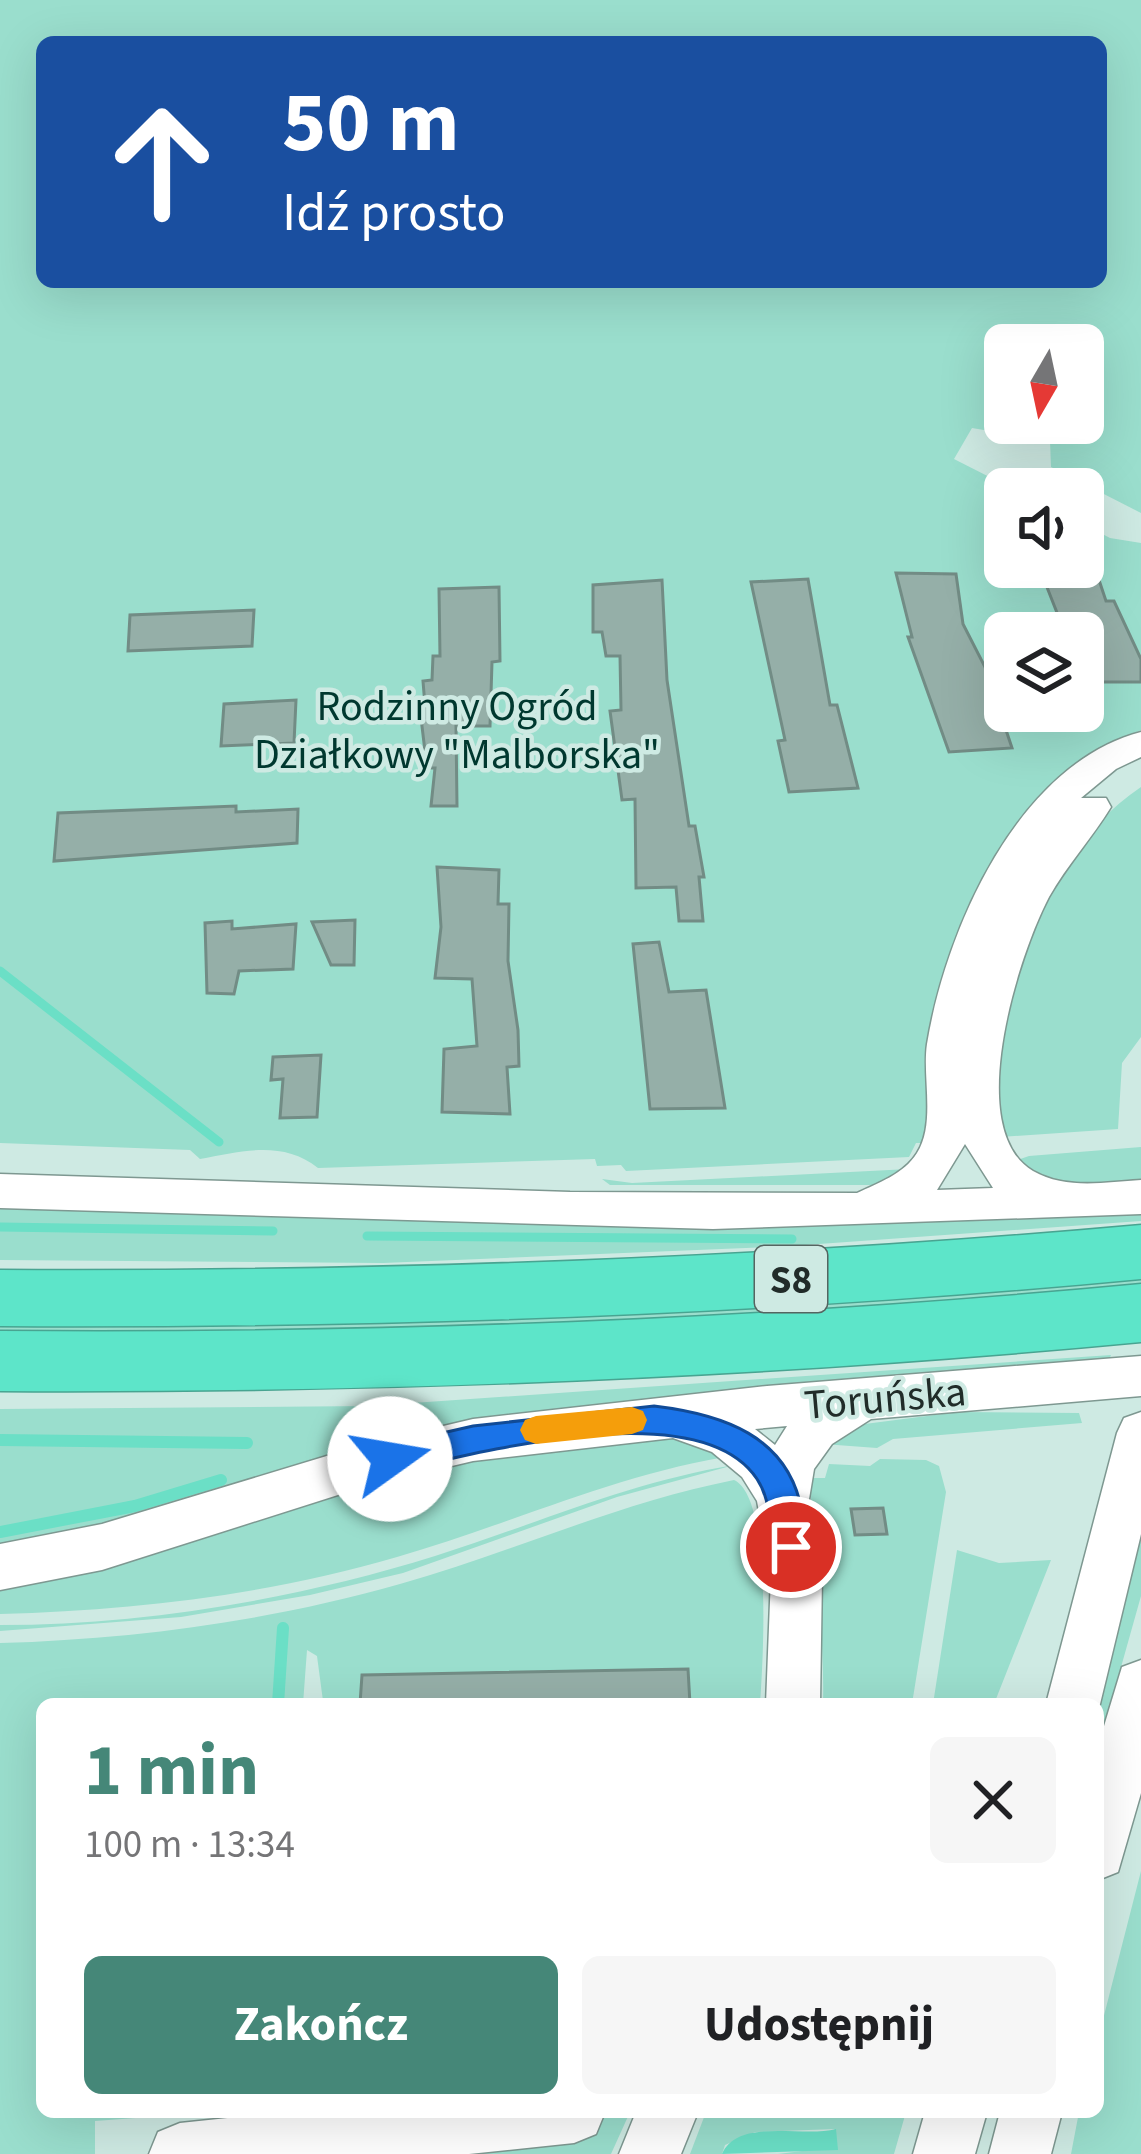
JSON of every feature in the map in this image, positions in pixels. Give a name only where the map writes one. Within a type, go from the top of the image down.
[{"type":"highway","name":"S8","points":[[0,1298],[612,1289],[985,1268],[1141,1252]]},
{"type":"highway","name":"Toruńska","points":[[0,1361],[587,1352],[996,1328],[1141,1313]]},
{"type":"street","points":[[854,1211],[920,1181],[940,1153],[947,1050],[958,988],[980,928],[1014,861],[1085,778],[1122,749],[1141,743]]},
{"type":"street","points":[[1079,1202],[1027,1188],[986,1151],[979,1132],[983,1036],[1002,957],[1035,886],[1094,807],[1141,771]]},
{"type":"street","points":[[0,1191],[655,1213],[854,1211],[1141,1197]]},
{"type":"street","name":"Toruńska","points":[[0,1567],[102,1547],[417,1452],[532,1430],[1141,1376]]},
{"type":"street","points":[[793,1698],[795,1614],[784,1502],[791,1461],[810,1430],[831,1414],[882,1397]]},
{"type":"street","points":[[637,1420],[687,1423],[736,1438],[769,1468],[784,1502]]},
{"type":"street","points":[[1074,1698],[1141,1433]]},
{"type":"street","points":[[1104,1829],[1141,1685]]},
{"type":"street","points":[[180,2154],[518,2118]]},
{"type":"street","points":[[650,2154],[665,2118]]},
{"type":"street","points":[[944,2154],[954,2118]]},
{"type":"green space","name":"Rodzinny Ogród Działkowy \"Malborska\"","points":[[0,0],[1141,0],[1141,513],[1104,494],[1104,468],[1051,467],[1050,444],[1104,444],[1104,324],[984,324],[984,430],[972,428],[954,459],[984,474],[984,588],[1104,588],[1104,535],[1141,543],[1141,730],[1106,745],[1080,766],[928,1073],[925,1143],[916,1143],[909,1157],[626,1171],[621,1165],[597,1166],[595,1159],[318,1168],[276,1151],[200,1159],[190,1150],[0,1143]]},
{"type":"green space","points":[[1141,787],[1141,1037],[1122,1063],[1118,1129],[1000,1137],[1001,1041],[1025,943],[1072,855],[1104,818]]},
{"type":"green space","points":[[1141,1147],[1141,1183],[1060,1188],[1009,1163],[1029,1156]]},
{"type":"green space","points":[[909,1169],[872,1185],[610,1185],[602,1179],[632,1183]]},
{"type":"green space","points":[[0,1206],[570,1223],[856,1223],[1141,1213],[1141,1221],[791,1246],[383,1263],[0,1260]]},
{"type":"green space","points":[[1141,1280],[1141,1290],[713,1317],[428,1328],[0,1335],[0,1325],[641,1314]]},
{"type":"green space","points":[[1111,1355],[1108,1362],[494,1417],[119,1522],[0,1546],[0,1409],[369,1406]]},
{"type":"green space","points":[[958,1412],[1079,1413],[1082,1423],[893,1439],[877,1448],[823,1444],[857,1425]]},
{"type":"green space","points":[[679,1439],[737,1455],[608,1486],[440,1544],[299,1581],[150,1604],[0,1614],[0,1589],[112,1564],[386,1481],[530,1451]]},
{"type":"green space","points":[[880,1459],[926,1460],[939,1466],[946,1492],[913,1698],[823,1698],[810,1478],[825,1478],[829,1464],[870,1466]]},
{"type":"green space","points":[[734,1465],[617,1497],[403,1573],[310,1595],[181,1617],[0,1631],[0,1625],[165,1615],[329,1585],[435,1556],[620,1493]]},
{"type":"green space","points":[[734,1480],[746,1493],[755,1517],[763,1584],[760,1698],[689,1698],[687,1669],[362,1675],[360,1698],[323,1698],[317,1656],[307,1650],[303,1698],[36,1698],[36,2118],[136,2118],[95,2121],[95,2154],[0,2154],[0,1643],[152,1632],[302,1608],[400,1584]]},
{"type":"green space","points":[[1141,1536],[1141,1596],[1104,1728],[1102,1698]]},
{"type":"green space","points":[[957,1550],[999,1563],[1051,1560],[996,1698],[934,1698]]},
{"type":"green space","points":[[1141,1871],[1141,2154],[1071,2154],[1078,2118],[1104,2118],[1104,2016]]},
{"type":"green space","points":[[563,2118],[627,2118],[611,2154],[374,2154]]},
{"type":"green space","points":[[704,2118],[904,2118],[894,2154],[778,2154],[818,2149],[835,2129],[755,2132],[725,2145],[722,2154],[690,2154]]},
{"type":"shaded area","points":[[836,2129],[838,2150],[722,2154],[730,2143],[756,2132]]},
{"type":"building","points":[[896,573],[956,574],[963,624],[984,665],[984,732],[1007,732],[1012,748],[949,752],[908,637],[912,637]]},
{"type":"building","points":[[808,579],[830,705],[837,705],[858,788],[789,792],[778,741],[785,740],[751,582]]},
{"type":"building","points":[[662,580],[667,680],[689,826],[695,826],[704,877],[699,877],[703,921],[679,921],[676,887],[636,888],[635,799],[622,800],[610,711],[621,710],[620,656],[606,656],[602,632],[593,632],[593,585]]},
{"type":"building","points":[[499,587],[500,661],[492,662],[490,726],[456,726],[457,806],[431,806],[435,768],[427,768],[421,718],[426,718],[423,681],[432,680],[433,656],[440,656],[439,589]]},
{"type":"building","points":[[1047,588],[1102,588],[1106,601],[1114,601],[1141,659],[1141,682],[1104,682],[1104,612],[1057,612]]},
{"type":"building","points":[[254,610],[252,646],[128,651],[130,615]]},
{"type":"building","points":[[296,700],[294,743],[221,746],[224,704]]},
{"type":"building","points":[[236,806],[236,812],[298,809],[297,843],[54,861],[58,813]]},
{"type":"building","points":[[437,867],[499,870],[498,904],[509,904],[508,961],[518,1030],[519,1066],[507,1067],[510,1114],[442,1112],[444,1049],[477,1046],[472,979],[435,978],[441,927]]},
{"type":"building","points":[[355,920],[354,965],[331,965],[312,922]]},
{"type":"building","points":[[232,921],[232,929],[296,924],[293,969],[239,971],[234,994],[207,993],[205,923]]},
{"type":"building","points":[[659,942],[669,992],[706,990],[725,1108],[650,1109],[633,944]]},
{"type":"building","points":[[321,1055],[317,1117],[280,1118],[283,1079],[271,1080],[273,1057]]},
{"type":"building","points":[[883,1508],[887,1534],[855,1535],[851,1509]]},
{"type":"building","points":[[688,1669],[690,1698],[360,1698],[362,1675]]},
{"type":"waterway","points":[[0,971],[219,1142]]},
{"type":"waterway","points":[[0,1227],[273,1231]]},
{"type":"waterway","points":[[367,1236],[792,1239]]},
{"type":"waterway","points":[[0,1440],[247,1443]]},
{"type":"waterway","points":[[0,1532],[135,1506],[221,1480]]},
{"type":"waterway","points":[[278,1698],[283,1628]]},
{"type":"slow traffic","points":[[536,1430],[632,1420]]},
{"type":"route","points":[[390,1459],[473,1440],[588,1424],[670,1420],[704,1426],[736,1438],[769,1468],[784,1502],[791,1547]]}]
